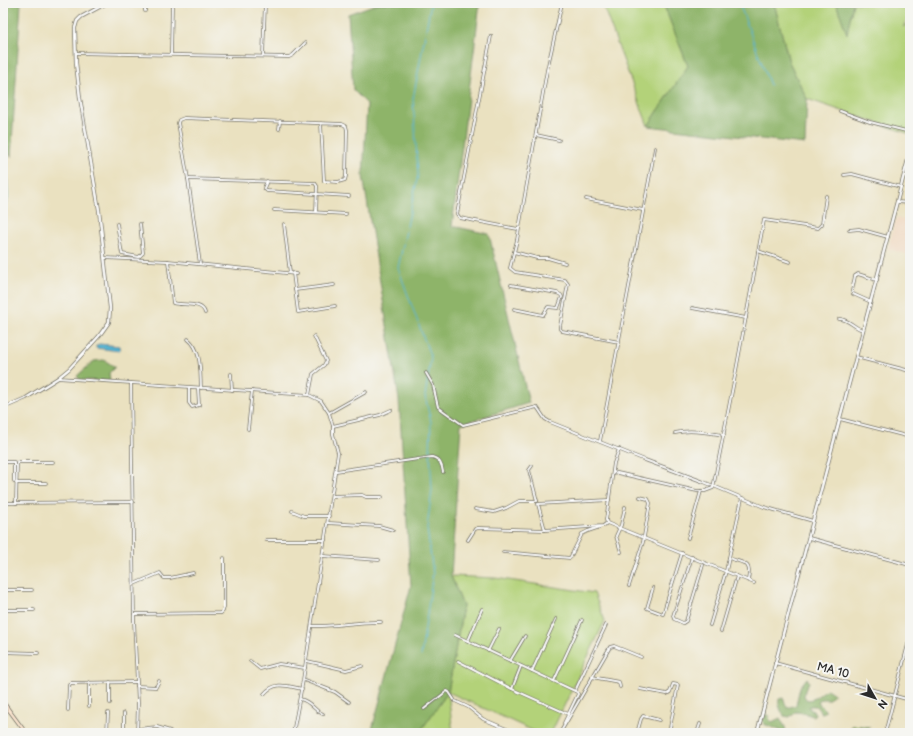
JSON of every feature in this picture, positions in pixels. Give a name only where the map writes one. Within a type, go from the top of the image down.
[{"type":"main road","points":[[3,702],[26,733]]},
{"type":"street","points":[[3,408],[26,398],[58,378],[95,341],[109,322],[110,308],[105,258],[99,210],[80,98],[75,28],[77,21],[84,14],[107,3]]},
{"type":"street","points":[[145,3],[145,11]]},
{"type":"street","points":[[171,54],[172,3]]},
{"type":"street","points":[[263,56],[265,3]]},
{"type":"street","points":[[562,3],[547,70],[517,240],[510,266],[512,270],[565,280],[567,282],[568,284],[560,327],[562,331],[619,342]]},
{"type":"street","points":[[490,36],[457,214],[460,218],[518,229]]},
{"type":"street","points":[[76,53],[291,56],[305,43]]},
{"type":"street","points":[[840,111],[870,122],[909,131],[910,135]]},
{"type":"street","points":[[200,264],[188,178],[178,123],[181,119],[184,118],[280,121],[342,124],[347,128],[346,176],[343,181],[324,181],[321,123]]},
{"type":"street","points":[[279,129],[280,121]]},
{"type":"street","points":[[536,135],[559,140]]},
{"type":"street","points":[[600,442],[655,148]]},
{"type":"street","points":[[757,733],[910,152]]},
{"type":"street","points":[[844,175],[852,174],[901,187]]},
{"type":"street","points":[[188,178],[315,183],[317,185],[316,212]]},
{"type":"street","points":[[267,181],[264,188],[267,191],[349,196]]},
{"type":"street","points":[[613,472],[701,491],[711,490],[714,486],[724,436],[764,220],[818,228],[822,224],[826,196]]},
{"type":"street","points":[[586,199],[643,210]]},
{"type":"street","points":[[897,202],[910,203]]},
{"type":"street","points":[[274,210],[346,214]]},
{"type":"street","points":[[117,224],[120,252],[125,255],[139,257],[143,253],[140,224]]},
{"type":"street","points":[[284,224],[298,312],[336,306]]},
{"type":"street","points":[[849,230],[859,229],[888,237]]},
{"type":"street","points":[[758,251],[790,262]]},
{"type":"street","points":[[514,252],[537,258],[548,258],[565,263]]},
{"type":"street","points":[[105,258],[168,261],[296,274]]},
{"type":"street","points":[[168,261],[173,303],[200,306],[206,313]]},
{"type":"street","points":[[871,302],[853,294],[852,291],[855,276],[860,274],[877,280]]},
{"type":"street","points":[[295,290],[334,285]]},
{"type":"street","points":[[511,285],[561,295],[558,308]]},
{"type":"street","points":[[514,309],[543,315],[548,307],[564,308]]},
{"type":"street","points":[[692,308],[746,318]]},
{"type":"street","points":[[839,319],[847,320],[856,328],[863,330]]},
{"type":"street","points":[[309,395],[313,374],[324,365],[326,361],[314,336]]},
{"type":"street","points":[[188,339],[194,344],[198,354],[201,377],[199,403],[197,406],[192,407],[189,404],[189,388]]},
{"type":"street","points":[[856,357],[910,371]]},
{"type":"street","points":[[426,373],[433,385],[438,407],[463,425],[536,407],[545,419],[550,422],[764,507],[813,521]]},
{"type":"street","points":[[231,374],[232,390]]},
{"type":"street","points":[[58,378],[309,395],[321,401],[329,413],[338,453],[336,471],[302,689],[293,733]]},
{"type":"street","points":[[131,383],[137,733]]},
{"type":"street","points":[[248,429],[252,391]]},
{"type":"street","points":[[329,413],[366,392]]},
{"type":"street","points":[[333,426],[380,415],[391,410]]},
{"type":"street","points":[[840,419],[910,437]]},
{"type":"street","points":[[675,433],[704,432],[724,436]]},
{"type":"street","points":[[607,523],[606,521],[613,472],[619,449]]},
{"type":"street","points":[[336,471],[432,457],[436,458],[440,462],[444,472]]},
{"type":"street","points":[[3,462],[14,462],[16,503]]},
{"type":"street","points":[[15,482],[17,462],[53,462]]},
{"type":"street","points":[[532,466],[529,470],[545,530]]},
{"type":"street","points":[[15,482],[46,482]]},
{"type":"street","points":[[688,538],[701,491]]},
{"type":"street","points":[[332,496],[362,494],[366,497],[382,497]]},
{"type":"street","points":[[629,586],[644,538],[650,502],[648,499],[640,497]]},
{"type":"street","points":[[710,625],[726,571],[742,498]]},
{"type":"street","points":[[475,509],[494,512],[502,510],[519,501],[537,503],[609,500]]},
{"type":"street","points":[[3,503],[56,504],[134,502]]},
{"type":"street","points":[[620,552],[616,538],[625,507]]},
{"type":"street","points":[[292,511],[304,516],[329,516]]},
{"type":"street","points":[[328,523],[380,526],[393,530]]},
{"type":"street","points":[[503,552],[570,558],[584,533],[607,523]]},
{"type":"street","points":[[607,523],[754,583]]},
{"type":"street","points":[[468,540],[477,528],[545,530],[603,526]]},
{"type":"street","points":[[809,538],[910,565]]},
{"type":"street","points":[[266,540],[325,540]]},
{"type":"street","points":[[653,588],[647,608],[663,614],[682,553]]},
{"type":"street","points":[[323,556],[378,560]]},
{"type":"street","points":[[692,557],[673,616],[674,619],[683,623],[686,621],[703,565]]},
{"type":"street","points":[[134,614],[221,613],[224,607],[224,558]]},
{"type":"street","points":[[729,558],[747,564],[750,568],[748,580]]},
{"type":"street","points":[[134,584],[160,573],[164,578],[193,573]]},
{"type":"street","points":[[721,631],[737,576]]},
{"type":"street","points":[[3,590],[32,590]]},
{"type":"street","points":[[468,641],[482,609]]},
{"type":"street","points":[[3,610],[34,610]]},
{"type":"street","points":[[532,671],[556,619]]},
{"type":"street","points":[[554,682],[582,620]]},
{"type":"street","points":[[312,626],[381,622]]},
{"type":"street","points":[[575,692],[606,625]]},
{"type":"street","points":[[488,651],[499,629]]},
{"type":"street","points":[[456,635],[578,694],[564,723],[565,724]]},
{"type":"street","points":[[510,661],[525,636]]},
{"type":"street","points":[[885,733],[910,637]]},
{"type":"street","points":[[560,733],[611,646],[642,657]]},
{"type":"street","points":[[3,652],[38,654]]},
{"type":"street","points":[[250,661],[260,669],[279,664],[305,668]]},
{"type":"street","points":[[306,661],[346,670],[362,666]]},
{"type":"street","points":[[458,661],[512,689],[568,714]]},
{"type":"street","name":"MA 10","points":[[775,663],[910,700]]},
{"type":"street","points":[[512,689],[521,666]]},
{"type":"street","points":[[592,677],[619,682],[620,687]]},
{"type":"street","points":[[303,680],[335,692],[349,702]]},
{"type":"street","points":[[136,686],[156,687],[159,681]]},
{"type":"street","points":[[89,682],[89,706]]},
{"type":"street","points":[[110,682],[110,703]]},
{"type":"street","points":[[68,710],[69,683],[136,682]]},
{"type":"street","points":[[640,689],[667,694],[670,693],[673,684],[678,685],[669,733]]},
{"type":"street","points":[[264,694],[271,687],[275,686],[302,689]]},
{"type":"street","points":[[424,709],[448,691],[455,701],[468,707],[483,719],[516,733]]},
{"type":"street","points":[[300,699],[309,702],[317,711],[323,714]]},
{"type":"street","points":[[107,733],[108,713]]},
{"type":"street","points":[[124,713],[124,733]]},
{"type":"street","points":[[636,733],[643,716],[659,720]]},
{"type":"street","points":[[698,733],[700,724]]},
{"type":"street","points":[[137,729],[157,727],[170,731]]},
{"type":"shaded area","points":[[896,218],[910,221],[910,255],[888,249]]},
{"type":"green space","points":[[3,3],[21,3],[11,157],[3,142]]},
{"type":"green space","points":[[379,3],[480,3],[452,226],[489,234],[529,403],[461,424],[451,576],[463,606],[448,692],[419,733],[371,733],[411,586],[399,400],[363,176],[367,104],[353,90],[348,14]]},
{"type":"green space","points":[[602,3],[663,3],[688,66],[648,126]]},
{"type":"green space","points":[[663,3],[774,3],[789,62],[807,99],[805,144],[648,126],[688,66]]},
{"type":"green space","points":[[774,3],[836,3],[847,33],[853,3],[910,3],[910,14],[903,27],[910,23],[910,134],[807,99],[789,62]]},
{"type":"green space","points":[[836,3],[853,3],[847,34]]},
{"type":"green space","points":[[104,360],[115,367],[109,373],[110,381],[80,380],[77,376],[94,361]]},
{"type":"green space","points":[[451,576],[495,578],[594,593],[605,621],[551,733],[538,733],[448,692],[463,606]]},
{"type":"green space","points":[[807,678],[809,682],[804,696],[807,700],[815,698],[827,689],[834,694],[829,699],[821,699],[818,701],[825,712],[821,713],[816,706],[809,706],[815,714],[813,716],[795,712],[790,717],[784,716],[780,708],[779,699],[783,698],[787,708],[796,705],[800,687]]},
{"type":"green space","points":[[448,692],[453,733],[419,733]]},
{"type":"green space","points":[[766,714],[772,722],[780,718],[785,727],[786,733],[764,724],[762,719]]},
{"type":"green space","points":[[853,725],[870,727],[866,730],[860,730],[857,733],[848,733]]},
{"type":"water","points":[[99,344],[119,346],[120,351],[96,348]]},
{"type":"waterway","points":[[421,656],[433,573],[427,528],[432,490],[430,452],[431,422],[425,396],[431,358],[398,268],[418,175],[413,99],[431,3]]},
{"type":"waterway","points":[[739,3],[770,85]]},
{"type":"waterway","points":[[3,152],[7,169],[8,199],[3,211]]}]
